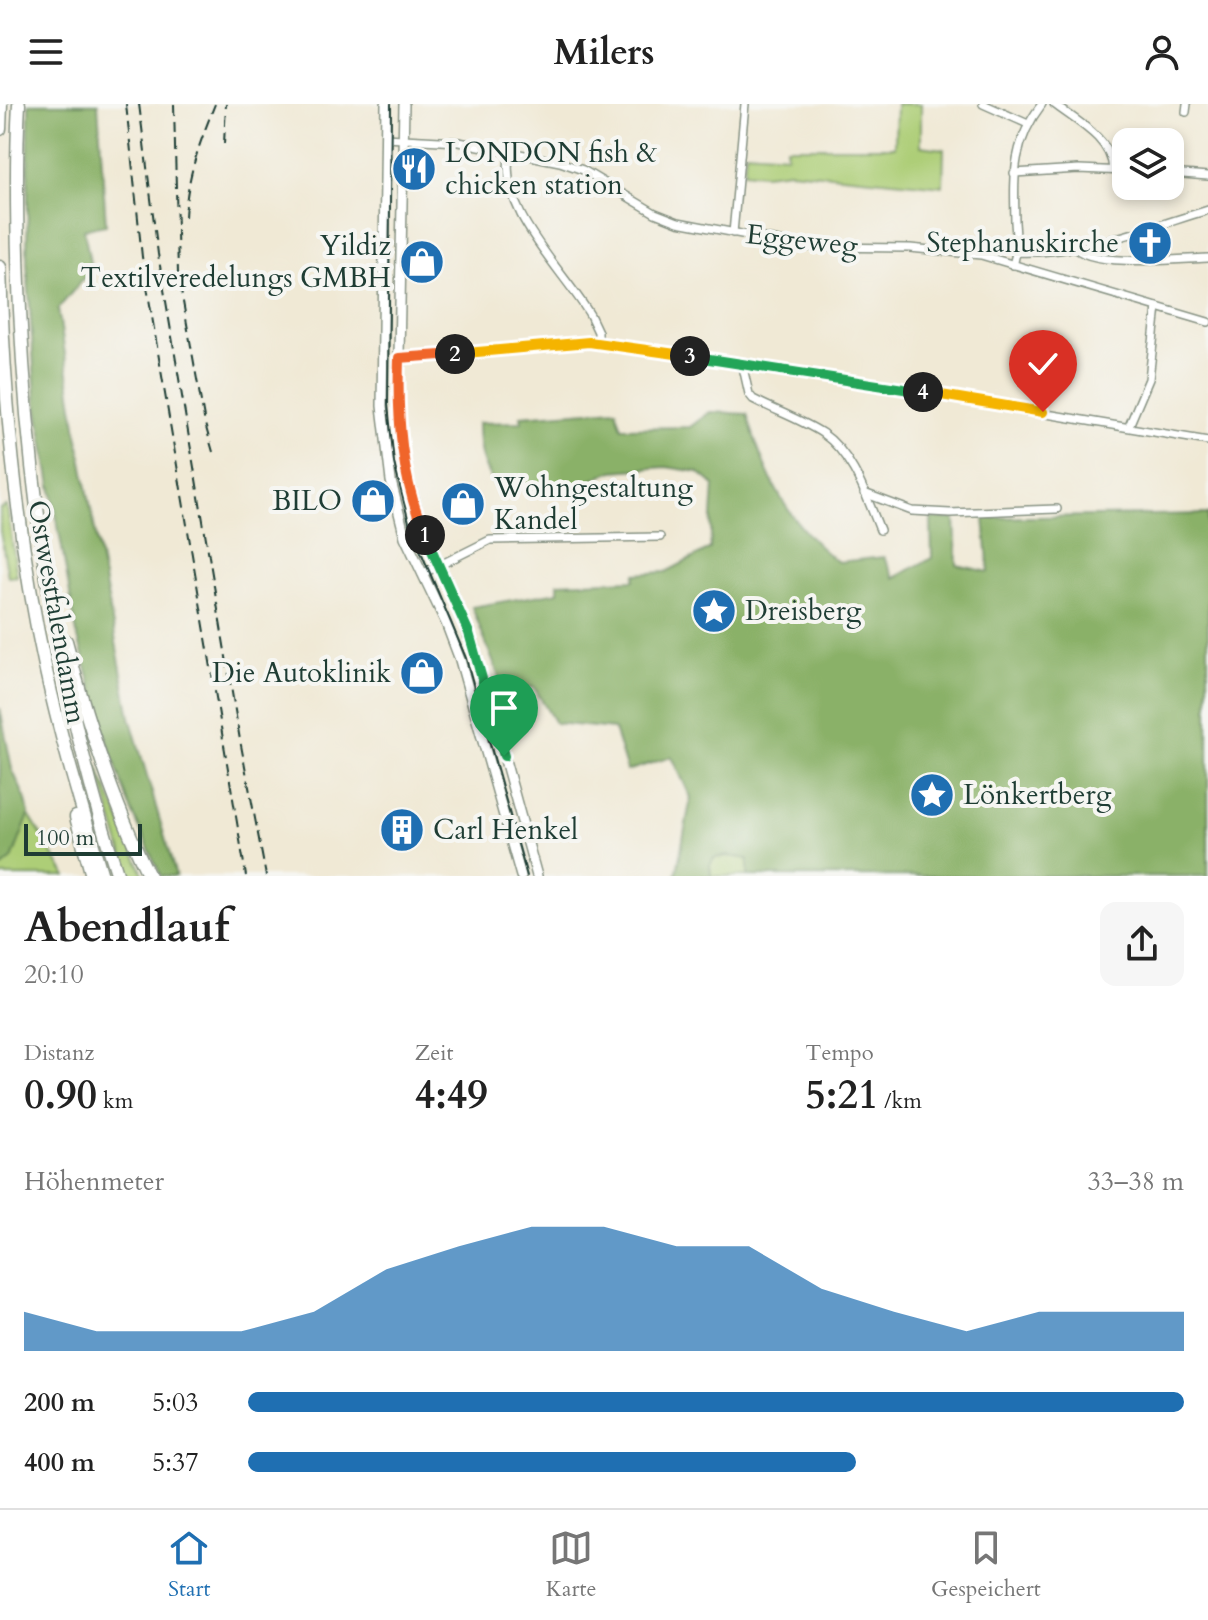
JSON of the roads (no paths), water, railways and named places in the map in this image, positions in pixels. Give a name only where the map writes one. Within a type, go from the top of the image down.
[{"type":"highway","points":[[0,129],[1,104]]},
{"type":"highway","name":"Ostwestfalendamm","points":[[19,104],[17,232],[25,406],[40,535],[62,659],[84,757],[118,876]]},
{"type":"highway","name":"Ostwestfalendamm","points":[[0,267],[10,444],[23,541],[46,670],[64,747],[102,876]]},
{"type":"highway","points":[[25,406],[35,443],[46,534],[66,642],[117,806],[149,876]]},
{"type":"highway","points":[[64,747],[70,791],[92,876]]},
{"type":"street","points":[[386,104],[382,406],[396,509],[410,551],[446,623],[464,671],[521,876]]},
{"type":"street","points":[[404,104],[398,422],[405,468],[420,522],[463,617],[476,655],[537,876]]},
{"type":"street","points":[[733,233],[745,104]]},
{"type":"street","points":[[983,104],[1028,124]]},
{"type":"street","points":[[1013,265],[1016,252],[1016,157],[1028,124],[1042,104]]},
{"type":"street","points":[[1054,104],[1097,137],[1109,155],[1112,166]]},
{"type":"street","name":"Eggeweg","points":[[385,138],[459,142],[572,165],[670,220],[810,247],[958,252],[1208,322]]},
{"type":"street","points":[[510,152],[508,164],[516,208],[584,304],[596,325],[598,343]]},
{"type":"street","points":[[1014,173],[1112,170]]},
{"type":"street","points":[[1184,174],[1208,176]]},
{"type":"street","points":[[1016,252],[1074,246],[1208,210]]},
{"type":"street","points":[[1074,246],[1082,253],[1123,260],[1208,258]]},
{"type":"street","points":[[1129,426],[1149,379],[1157,307]]},
{"type":"street","points":[[399,358],[598,343],[742,363],[1208,441]]},
{"type":"street","points":[[742,363],[753,399],[825,435],[851,466],[880,530]]},
{"type":"street","points":[[864,493],[912,511],[950,513],[1057,509]]},
{"type":"street","points":[[422,574],[490,540],[660,537]]},
{"type":"tram line","points":[[391,104],[388,404],[394,463],[410,526],[466,658],[527,876]]},
{"type":"railway","points":[[126,104],[142,257],[246,876]]},
{"type":"railway","points":[[139,104],[158,254],[266,876]]},
{"type":"railway","points":[[174,104],[178,274],[205,424],[213,452]]},
{"type":"railway","points":[[185,217],[191,173],[215,104]]},
{"type":"railway","points":[[224,144],[226,104]]},
{"type":"place","name":"LONDON fish & chicken station","points":[[414,169]]},
{"type":"place","name":"Stephanuskirche","points":[[1150,243]]},
{"type":"place","name":"Yildiz Textilveredelungs GMBH","points":[[422,262]]},
{"type":"place","name":"BILO","points":[[373,501]]},
{"type":"place","name":"Wohngestaltung Kandel","points":[[463,504]]},
{"type":"place","name":"Dreisberg","points":[[714,611]]},
{"type":"place","name":"Die Autoklinik","points":[[422,673]]},
{"type":"place","name":"Lönkertberg","points":[[932,795]]},
{"type":"place","name":"Carl Henkel","points":[[402,830]]}]
